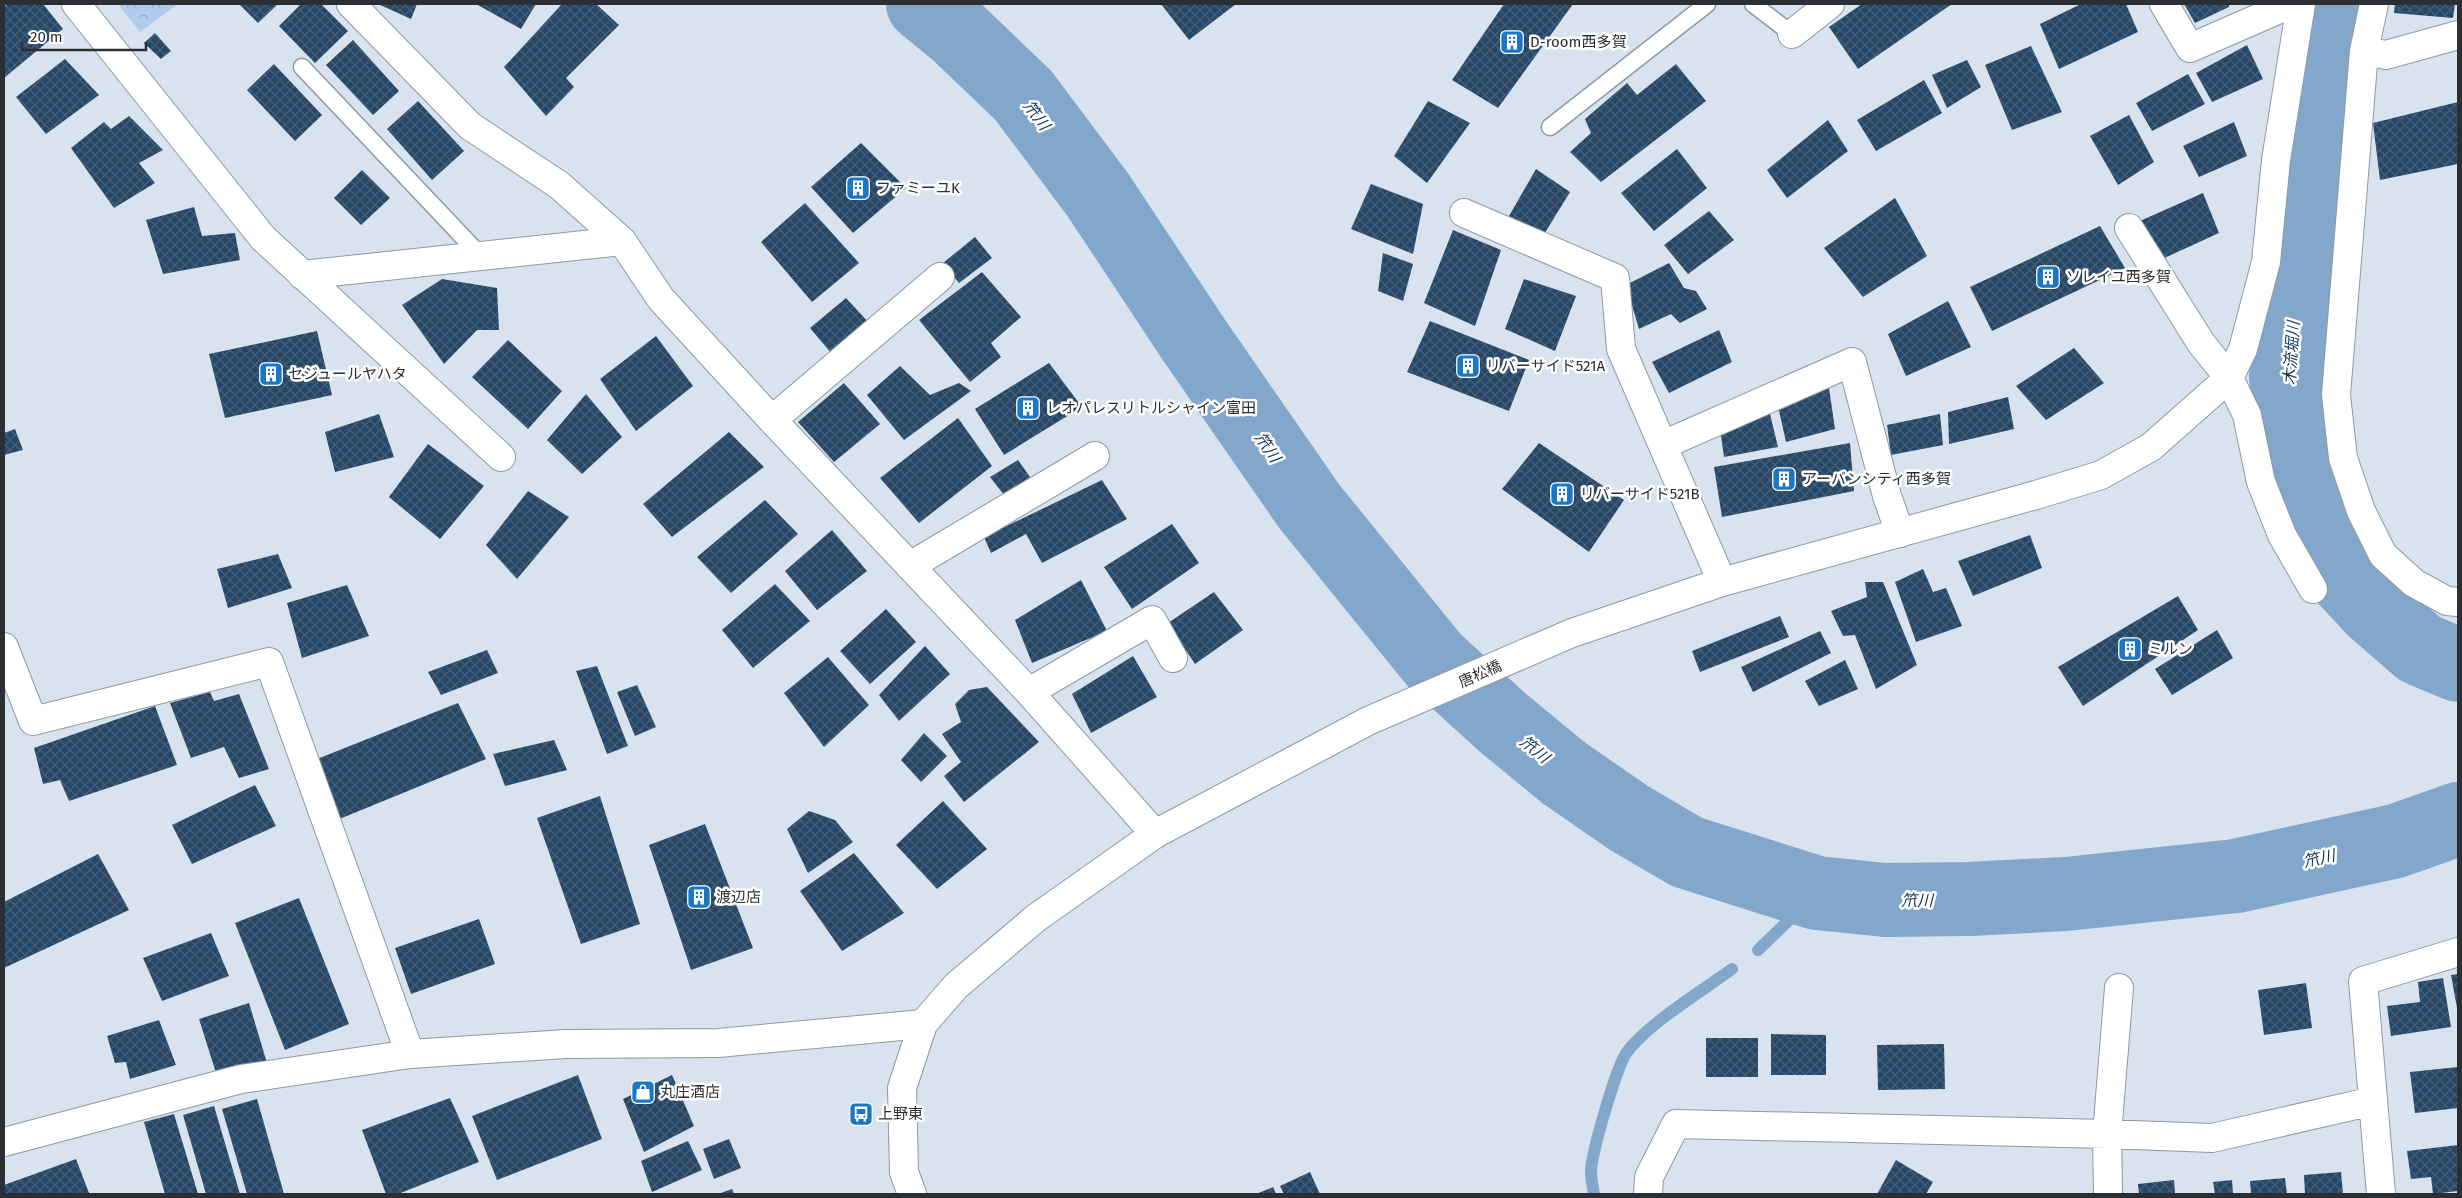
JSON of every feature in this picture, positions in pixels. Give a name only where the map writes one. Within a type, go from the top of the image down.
[{"type":"street","points":[[76,4],[263,238],[501,457]]},
{"type":"street","points":[[351,4],[470,126],[559,184],[622,241],[661,299],[772,420],[1029,692],[1155,834]]},
{"type":"street","points":[[1792,34],[1830,4]]},
{"type":"street","points":[[2164,4],[2190,48],[2292,4]]},
{"type":"street","points":[[2229,378],[2243,349],[2266,262],[2276,160],[2301,4]]},
{"type":"street","points":[[2374,4],[2364,51],[2336,395],[2343,458],[2361,511],[2383,555],[2414,584],[2447,602],[2458,602]]},
{"type":"street","points":[[2364,51],[2386,55],[2458,35]]},
{"type":"street","points":[[1464,213],[1615,278],[1620,350],[1722,582]]},
{"type":"street","points":[[2129,228],[2201,343],[2229,378],[2247,415],[2261,482],[2282,536],[2313,589]]},
{"type":"street","points":[[302,275],[622,241]]},
{"type":"street","points":[[772,420],[940,277]]},
{"type":"street","points":[[1663,445],[1852,362],[1888,496],[1900,533]]},
{"type":"street","name":"唐松橋","points":[[923,1024],[956,986],[1036,918],[1155,834],[1368,721],[1572,633],[1722,582],[1900,533],[2101,474],[2151,447],[2229,378]]},
{"type":"street","points":[[910,566],[1096,456]]},
{"type":"street","points":[[1029,692],[1152,620],[1173,658]]},
{"type":"street","points":[[4,647],[33,721],[269,662],[410,1054]]},
{"type":"street","points":[[2381,1194],[2363,981],[2458,952]]},
{"type":"street","points":[[2108,1194],[2107,1134],[2119,988]]},
{"type":"street","points":[[4,1142],[241,1079],[410,1054],[566,1044],[718,1044],[923,1024],[902,1088],[904,1172],[912,1194]]},
{"type":"street","points":[[1648,1194],[1649,1177],[1676,1124],[2212,1138],[2372,1101]]},
{"type":"lane","points":[[1550,127],[1707,4]]},
{"type":"lane","points":[[1753,4],[1792,34]]},
{"type":"lane","points":[[302,67],[481,256]]},
{"type":"green space","points":[[118,4],[178,4],[140,32]]},
{"type":"building","points":[[8,4],[43,4],[63,29],[4,78],[4,7]]},
{"type":"building","points":[[239,4],[278,4],[258,23]]},
{"type":"building","points":[[301,4],[321,4],[348,31],[315,63],[279,26]]},
{"type":"building","points":[[378,4],[417,4],[411,19]]},
{"type":"building","points":[[476,4],[536,4],[521,29]]},
{"type":"building","points":[[562,4],[596,4],[619,25],[566,78],[574,87],[546,116],[504,67]]},
{"type":"building","points":[[1161,4],[1236,4],[1189,40]]},
{"type":"building","name":"D-room西多賀","points":[[1504,4],[1573,4],[1498,108],[1452,80]]},
{"type":"building","points":[[1862,4],[1952,4],[1858,69],[1829,27]]},
{"type":"building","points":[[2081,4],[2126,4],[2138,32],[2059,69],[2040,24]]},
{"type":"building","points":[[2184,4],[2229,4],[2229,7],[2195,23]]},
{"type":"building","points":[[2395,4],[2455,4],[2453,18],[2394,13]]},
{"type":"building","points":[[155,33],[171,51],[161,59],[144,43]]},
{"type":"building","points":[[353,40],[399,91],[373,115],[326,65]]},
{"type":"building","points":[[2247,45],[2263,79],[2212,102],[2196,73]]},
{"type":"building","points":[[2031,46],[2062,112],[2012,130],[1985,65]]},
{"type":"building","points":[[65,59],[99,95],[46,134],[16,97]]},
{"type":"building","points":[[1967,60],[1981,87],[1947,108],[1932,75]]},
{"type":"building","points":[[274,64],[322,115],[295,141],[247,90]]},
{"type":"building","points":[[1676,64],[1706,101],[1601,182],[1570,152],[1591,133],[1585,119],[1627,83],[1637,95]]},
{"type":"building","points":[[2188,74],[2205,104],[2152,131],[2136,103]]},
{"type":"building","points":[[1924,80],[1942,113],[1876,151],[1857,120]]},
{"type":"building","points":[[418,101],[464,151],[432,180],[387,129]]},
{"type":"building","points":[[1428,101],[1470,123],[1427,183],[1394,156]]},
{"type":"building","points":[[2458,102],[2458,164],[2380,180],[2373,123]]},
{"type":"building","points":[[2129,115],[2154,162],[2118,185],[2090,136]]},
{"type":"building","points":[[129,116],[163,150],[139,163],[155,183],[114,208],[71,148],[104,122],[111,129]]},
{"type":"building","points":[[1828,120],[1848,151],[1787,198],[1767,170]]},
{"type":"building","points":[[2234,122],[2247,156],[2199,177],[2183,146]]},
{"type":"building","name":"ファミーユK","points":[[861,143],[906,188],[853,233],[811,187]]},
{"type":"building","points":[[1677,149],[1707,188],[1654,231],[1621,193]]},
{"type":"building","points":[[1536,169],[1570,192],[1543,236],[1509,216]]},
{"type":"building","points":[[362,170],[390,198],[361,225],[334,198]]},
{"type":"building","points":[[1371,184],[1423,204],[1413,254],[1351,229]]},
{"type":"building","points":[[2203,193],[2219,233],[2160,260],[2140,221]]},
{"type":"building","points":[[1895,198],[1927,256],[1863,297],[1824,248]]},
{"type":"building","points":[[805,203],[859,263],[812,302],[761,242]]},
{"type":"building","points":[[194,207],[202,236],[235,233],[240,260],[163,274],[146,220]]},
{"type":"building","points":[[1709,211],[1734,240],[1688,274],[1664,245]]},
{"type":"building","name":"ソレイユ西多賀","points":[[2100,226],[2125,268],[1992,331],[1970,287]]},
{"type":"building","points":[[1453,230],[1501,250],[1475,326],[1424,303]]},
{"type":"building","points":[[975,237],[992,258],[959,283],[943,263]]},
{"type":"building","points":[[1383,253],[1413,264],[1403,301],[1378,291]]},
{"type":"building","points":[[1669,263],[1684,288],[1696,291],[1707,309],[1680,323],[1671,314],[1639,329],[1626,285]]},
{"type":"building","points":[[982,272],[1021,317],[991,343],[1001,357],[970,382],[919,320]]},
{"type":"building","points":[[442,279],[497,288],[499,330],[477,330],[444,364],[402,305]]},
{"type":"building","points":[[1524,279],[1576,296],[1555,351],[1505,329]]},
{"type":"building","points":[[846,298],[870,324],[831,353],[810,328]]},
{"type":"building","points":[[1948,301],[1971,347],[1906,376],[1888,334]]},
{"type":"building","name":"リバーサイド521A","points":[[1430,321],[1529,360],[1509,411],[1407,372]]},
{"type":"building","points":[[1719,330],[1732,362],[1669,393],[1652,362]]},
{"type":"building","name":"セジュールヤハタ","points":[[317,331],[332,395],[225,418],[209,354]]},
{"type":"building","points":[[656,336],[693,386],[636,431],[600,379]]},
{"type":"building","points":[[508,340],[562,391],[528,429],[472,377]]},
{"type":"building","points":[[2074,348],[2104,383],[2046,420],[2016,386]]},
{"type":"building","name":"レオパレスリトルシャイン富田","points":[[1049,363],[1082,407],[1004,455],[975,409]]},
{"type":"building","points":[[900,366],[930,395],[959,383],[971,391],[904,440],[867,395]]},
{"type":"building","points":[[844,383],[880,424],[834,462],[798,422]]},
{"type":"building","points":[[1829,388],[1835,429],[1786,442],[1778,406]]},
{"type":"building","points":[[586,394],[622,437],[582,474],[547,440]]},
{"type":"building","points":[[2008,397],[2014,429],[1949,444],[1948,412]]},
{"type":"building","points":[[379,414],[394,457],[335,472],[325,432]]},
{"type":"building","points":[[1770,414],[1778,447],[1724,457],[1720,429]]},
{"type":"building","points":[[1940,414],[1943,445],[1891,455],[1887,425]]},
{"type":"building","points":[[958,418],[992,466],[919,523],[880,478]]},
{"type":"building","points":[[15,429],[23,450],[4,455],[4,433]]},
{"type":"building","points":[[729,432],[764,467],[672,537],[643,504]]},
{"type":"building","name":"リバーサイド521B","points":[[1539,443],[1624,500],[1589,552],[1502,489]]},
{"type":"building","name":"アーバンシティ西多賀","points":[[1850,443],[1854,491],[1722,517],[1714,467]]},
{"type":"building","points":[[428,444],[484,486],[440,539],[389,497]]},
{"type":"building","points":[[1018,460],[1030,477],[1004,495],[990,477]]},
{"type":"building","points":[[1102,480],[1127,519],[1042,563],[1026,534],[991,553],[984,537]]},
{"type":"building","points":[[528,491],[569,517],[517,579],[486,545]]},
{"type":"building","points":[[765,500],[798,534],[731,593],[697,557]]},
{"type":"building","points":[[1172,524],[1199,563],[1132,609],[1104,567]]},
{"type":"building","points":[[832,530],[867,571],[817,610],[785,571]]},
{"type":"building","points":[[2030,535],[2042,568],[1973,596],[1958,561]]},
{"type":"building","points":[[278,554],[292,588],[228,608],[217,569]]},
{"type":"building","points":[[1923,569],[1933,592],[1946,588],[1962,626],[1916,642],[1895,582]]},
{"type":"building","points":[[1081,580],[1107,631],[1032,663],[1015,620]]},
{"type":"building","points":[[1865,582],[1883,582],[1917,665],[1876,689],[1855,635],[1843,636],[1831,611],[1867,597]]},
{"type":"building","points":[[775,584],[810,621],[753,668],[722,630]]},
{"type":"building","points":[[347,585],[369,636],[302,658],[287,603]]},
{"type":"building","points":[[1214,592],[1243,630],[1195,664],[1168,623]]},
{"type":"building","name":"ミルン","points":[[2178,596],[2198,630],[2083,706],[2058,667]]},
{"type":"building","points":[[886,609],[916,642],[870,684],[840,651]]},
{"type":"building","points":[[1780,616],[1789,637],[1700,672],[1692,651]]},
{"type":"building","points":[[2217,630],[2233,658],[2172,695],[2155,669]]},
{"type":"building","points":[[1820,631],[1831,653],[1753,692],[1741,667]]},
{"type":"building","points":[[925,646],[950,674],[899,721],[879,695]]},
{"type":"building","points":[[487,650],[498,673],[441,695],[428,672]]},
{"type":"building","points":[[1133,656],[1157,697],[1091,733],[1072,694]]},
{"type":"building","points":[[828,657],[869,705],[824,747],[784,693]]},
{"type":"building","points":[[1845,660],[1858,689],[1819,706],[1805,681]]},
{"type":"building","points":[[597,666],[628,746],[607,754],[576,671]]},
{"type":"building","points":[[637,685],[656,727],[635,736],[617,692]]},
{"type":"building","points":[[987,687],[1039,742],[964,802],[944,776],[961,762],[942,734],[961,722],[955,704],[969,690]]},
{"type":"building","points":[[210,692],[214,701],[239,694],[269,769],[239,778],[224,747],[191,758],[170,703]]},
{"type":"building","points":[[458,703],[486,759],[337,820],[317,759]]},
{"type":"building","points":[[155,706],[177,765],[69,801],[60,780],[43,784],[34,748]]},
{"type":"building","points":[[924,733],[947,756],[921,782],[901,760]]},
{"type":"building","points":[[554,740],[567,770],[505,786],[493,754]]},
{"type":"building","points":[[255,785],[276,826],[192,864],[172,825]]},
{"type":"building","points":[[600,796],[640,924],[581,944],[537,818]]},
{"type":"building","points":[[943,801],[987,849],[937,889],[896,845]]},
{"type":"building","points":[[809,811],[835,820],[853,842],[808,873],[787,829]]},
{"type":"building","name":"渡辺店","points":[[705,824],[753,948],[691,970],[649,845]]},
{"type":"building","points":[[854,853],[904,913],[842,951],[800,891]]},
{"type":"building","points":[[98,854],[129,910],[4,968],[4,902]]},
{"type":"building","points":[[299,898],[349,1024],[285,1050],[235,923]]},
{"type":"building","points":[[479,919],[495,964],[411,994],[395,948]]},
{"type":"building","points":[[211,933],[229,976],[162,1001],[143,958]]},
{"type":"building","points":[[2458,974],[2458,1008],[2457,1008],[2451,975]]},
{"type":"building","points":[[2443,978],[2451,1027],[2391,1036],[2387,1006],[2420,1002],[2418,982]]},
{"type":"building","points":[[2306,983],[2312,1028],[2264,1035],[2258,990]]},
{"type":"building","points":[[249,1003],[267,1063],[216,1073],[199,1019]]},
{"type":"building","points":[[159,1020],[176,1065],[130,1079],[126,1062],[115,1063],[107,1036]]},
{"type":"building","points":[[1771,1034],[1826,1035],[1826,1075],[1771,1075]]},
{"type":"building","points":[[1706,1038],[1758,1038],[1758,1077],[1706,1077]]},
{"type":"building","points":[[1944,1044],[1945,1089],[1878,1090],[1877,1045]]},
{"type":"building","points":[[2458,1067],[2458,1108],[2415,1113],[2410,1072]]},
{"type":"building","points":[[578,1075],[602,1139],[497,1180],[472,1116]]},
{"type":"building","points":[[672,1075],[694,1126],[644,1152],[623,1099]]},
{"type":"building","points":[[450,1098],[479,1162],[398,1194],[386,1194],[362,1130]]},
{"type":"building","points":[[257,1099],[284,1194],[247,1194],[222,1109]]},
{"type":"building","points":[[214,1106],[240,1194],[206,1194],[183,1115]]},
{"type":"building","points":[[174,1114],[198,1194],[165,1194],[144,1122]]},
{"type":"building","points":[[729,1139],[741,1168],[714,1179],[703,1149]]},
{"type":"building","points":[[688,1141],[702,1170],[652,1192],[641,1161]]},
{"type":"building","points":[[2458,1145],[2458,1191],[2433,1194],[2431,1177],[2411,1179],[2407,1151]]},
{"type":"building","points":[[76,1159],[89,1193],[4,1194],[4,1185]]},
{"type":"building","points":[[1896,1160],[1933,1182],[1926,1194],[1877,1194]]},
{"type":"building","points":[[1310,1172],[1320,1194],[1284,1194],[1280,1186]]},
{"type":"building","points":[[2341,1172],[2343,1194],[2305,1194],[2304,1175]]},
{"type":"building","points":[[2285,1178],[2287,1194],[2251,1194],[2250,1181]]},
{"type":"building","points":[[2174,1180],[2175,1194],[2139,1194],[2138,1184]]},
{"type":"building","points":[[2232,1180],[2233,1194],[2215,1194],[2213,1182]]},
{"type":"building","points":[[1273,1187],[1276,1194],[1256,1194]]},
{"type":"building","points":[[732,1189],[734,1194],[718,1194]]},
{"type":"waterway","name":"笊川","points":[[923,4],[956,31],[1023,95],[1098,195],[1194,340],[1309,506],[1434,660],[1502,722],[1564,773],[1629,818],[1687,852],[1817,893],[1885,900],[1969,899],[2066,894],[2236,876],[2396,841],[2458,819]]},
{"type":"waterway","name":"木流堀川","points":[[2332,4],[2296,314],[2286,376],[2294,455],[2304,504],[2321,541],[2346,579],[2374,609],[2420,649],[2458,665]]},
{"type":"waterway","points":[[1758,950],[1817,893]]},
{"type":"waterway","points":[[1594,1194],[1591,1172],[1595,1147],[1611,1091],[1627,1052],[1648,1030],[1732,969]]},
{"type":"place","name":"D-room西多賀","points":[[1512,42]]},
{"type":"place","name":"ファミーユK","points":[[858,188]]},
{"type":"place","name":"ソレイユ西多賀","points":[[2048,277]]},
{"type":"place","name":"リバーサイド521A","points":[[1468,366]]},
{"type":"place","name":"セジュールヤハタ","points":[[271,374]]},
{"type":"place","name":"レオパレスリトルシャイン富田","points":[[1028,408]]},
{"type":"place","name":"アーバンシティ西多賀","points":[[1784,479]]},
{"type":"place","name":"リバーサイド521B","points":[[1562,494]]},
{"type":"place","name":"ミルン","points":[[2130,649]]},
{"type":"place","name":"渡辺店","points":[[699,897]]},
{"type":"place","name":"丸庄酒店","points":[[643,1092]]},
{"type":"place","name":"上野東","points":[[861,1114]]}]
